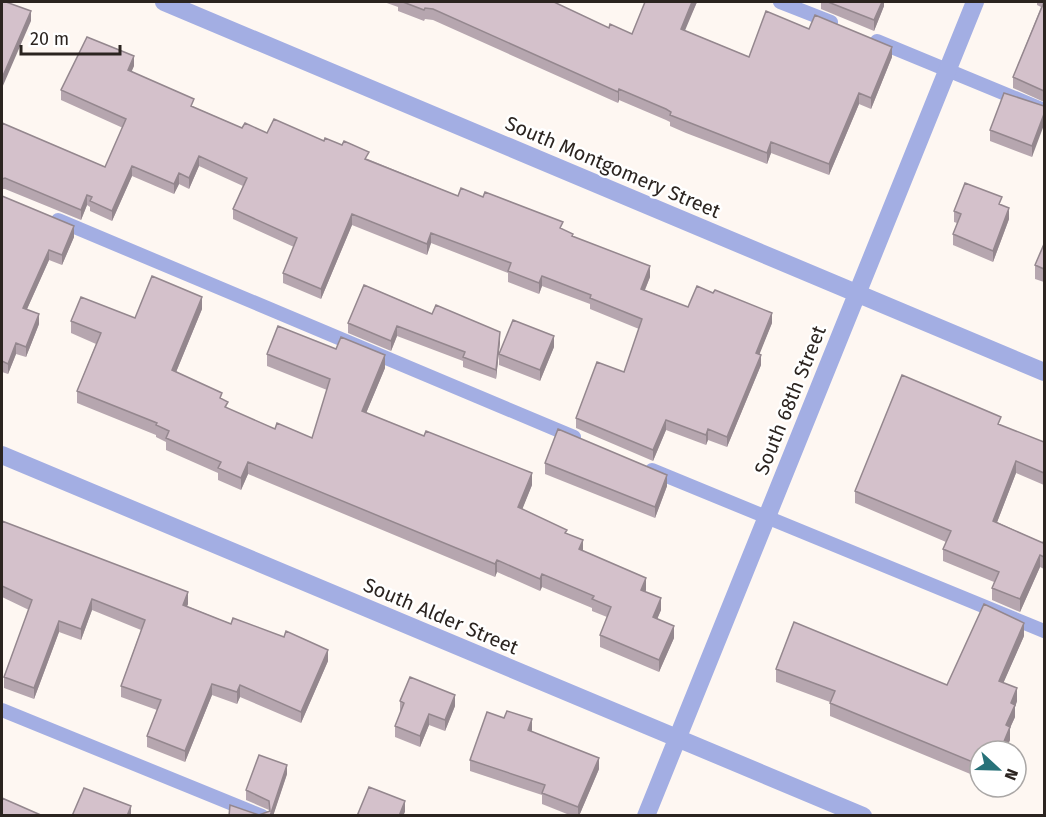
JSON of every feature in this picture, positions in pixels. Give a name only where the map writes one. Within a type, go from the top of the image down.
[{"type":"street","name":"South Montgomery Street","points":[[164,2],[1044,372]]},
{"type":"street","name":"South 68th Street","points":[[646,816],[975,2]]},
{"type":"street","name":"South Alder Street","points":[[2,455],[864,816]]},
{"type":"lane","points":[[780,2],[843,27]]},
{"type":"lane","points":[[864,36],[1044,110]]},
{"type":"lane","points":[[45,215],[591,445]]},
{"type":"lane","points":[[635,463],[1044,631]]},
{"type":"lane","points":[[2,710],[262,816]]},
{"type":"building","points":[[2,2],[31,11],[2,78]]},
{"type":"building","points":[[403,2],[554,2],[609,28],[610,24],[632,34],[645,2],[692,2],[681,29],[749,57],[766,11],[809,29],[815,15],[892,47],[871,98],[859,93],[829,164],[771,142],[767,153],[670,115],[671,112],[666,109],[619,89],[618,92],[433,9],[425,8],[424,10]]},
{"type":"building","points":[[828,2],[882,2],[874,20]]},
{"type":"building","points":[[1044,2],[1044,91],[1013,77]]},
{"type":"building","points":[[87,37],[134,56],[128,70],[194,99],[191,106],[242,128],[245,123],[267,133],[274,119],[324,141],[325,138],[342,145],[344,141],[369,152],[365,159],[458,196],[461,188],[483,197],[485,192],[563,222],[560,228],[573,234],[572,236],[650,266],[641,289],[688,307],[697,286],[713,293],[715,290],[772,313],[756,353],[761,355],[727,437],[708,429],[706,435],[666,420],[653,450],[576,418],[597,362],[624,372],[642,319],[590,298],[591,295],[542,276],[539,283],[508,271],[511,263],[431,233],[427,244],[352,214],[321,289],[283,273],[297,238],[233,209],[247,178],[199,156],[189,178],[179,173],[174,184],[132,166],[112,211],[90,201],[92,197],[87,195],[81,210],[5,178],[2,179],[2,123],[105,167],[126,119],[61,90]]},
{"type":"building","points":[[1004,93],[1044,106],[1044,114],[1032,146],[990,130]]},
{"type":"building","points":[[965,183],[1002,197],[999,204],[1009,208],[993,251],[953,234],[961,214],[954,211]]},
{"type":"building","points":[[2,196],[74,226],[62,255],[49,250],[23,308],[39,314],[26,347],[16,343],[8,364],[2,361]]},
{"type":"building","points":[[1044,244],[1044,269],[1035,265]]},
{"type":"building","points":[[152,276],[202,297],[172,370],[222,393],[220,398],[228,402],[225,407],[275,429],[277,423],[312,438],[330,379],[267,354],[278,326],[336,349],[341,337],[385,355],[362,411],[424,436],[426,431],[532,473],[518,507],[567,530],[565,533],[583,540],[579,549],[646,578],[641,590],[661,598],[653,617],[674,626],[659,660],[600,635],[611,607],[592,599],[594,596],[542,574],[540,579],[497,560],[495,564],[248,462],[241,478],[218,468],[221,462],[166,438],[169,431],[156,425],[157,423],[77,391],[101,333],[71,321],[81,297],[135,318]]},
{"type":"building","points":[[364,285],[432,314],[436,305],[500,332],[496,370],[463,357],[465,352],[397,326],[391,341],[348,323]]},
{"type":"building","points":[[513,320],[554,336],[540,370],[499,354]]},
{"type":"building","points":[[902,375],[1001,417],[998,424],[1044,442],[1044,473],[1016,461],[993,521],[1043,543],[1044,540],[1044,557],[1040,555],[1020,599],[992,588],[999,572],[943,549],[951,531],[855,491]]},
{"type":"building","points":[[558,429],[667,475],[655,507],[545,463]]},
{"type":"building","points":[[2,521],[188,592],[183,605],[231,624],[233,618],[284,637],[286,631],[328,650],[301,712],[240,685],[237,692],[212,684],[185,751],[147,736],[161,700],[121,686],[145,620],[92,599],[81,629],[59,621],[34,688],[4,677],[32,600],[2,586]]},
{"type":"building","points":[[984,604],[1024,623],[999,681],[1017,688],[1011,703],[1015,705],[1006,725],[1010,727],[1005,739],[968,739],[968,760],[830,703],[835,691],[776,669],[794,622],[947,685]]},
{"type":"building","points":[[410,677],[455,695],[445,720],[429,714],[420,736],[395,726],[404,703],[400,701]]},
{"type":"building","points":[[507,711],[532,719],[528,730],[599,758],[578,807],[542,793],[545,785],[470,760],[487,712],[504,718]]},
{"type":"building","points":[[259,755],[287,765],[270,816],[229,816],[230,805],[259,815],[270,811],[269,801],[246,790]]},
{"type":"building","points":[[369,787],[405,801],[399,816],[357,816]]},
{"type":"building","points":[[84,788],[131,806],[127,816],[72,816]]},
{"type":"building","points":[[2,798],[43,816],[2,816]]}]
